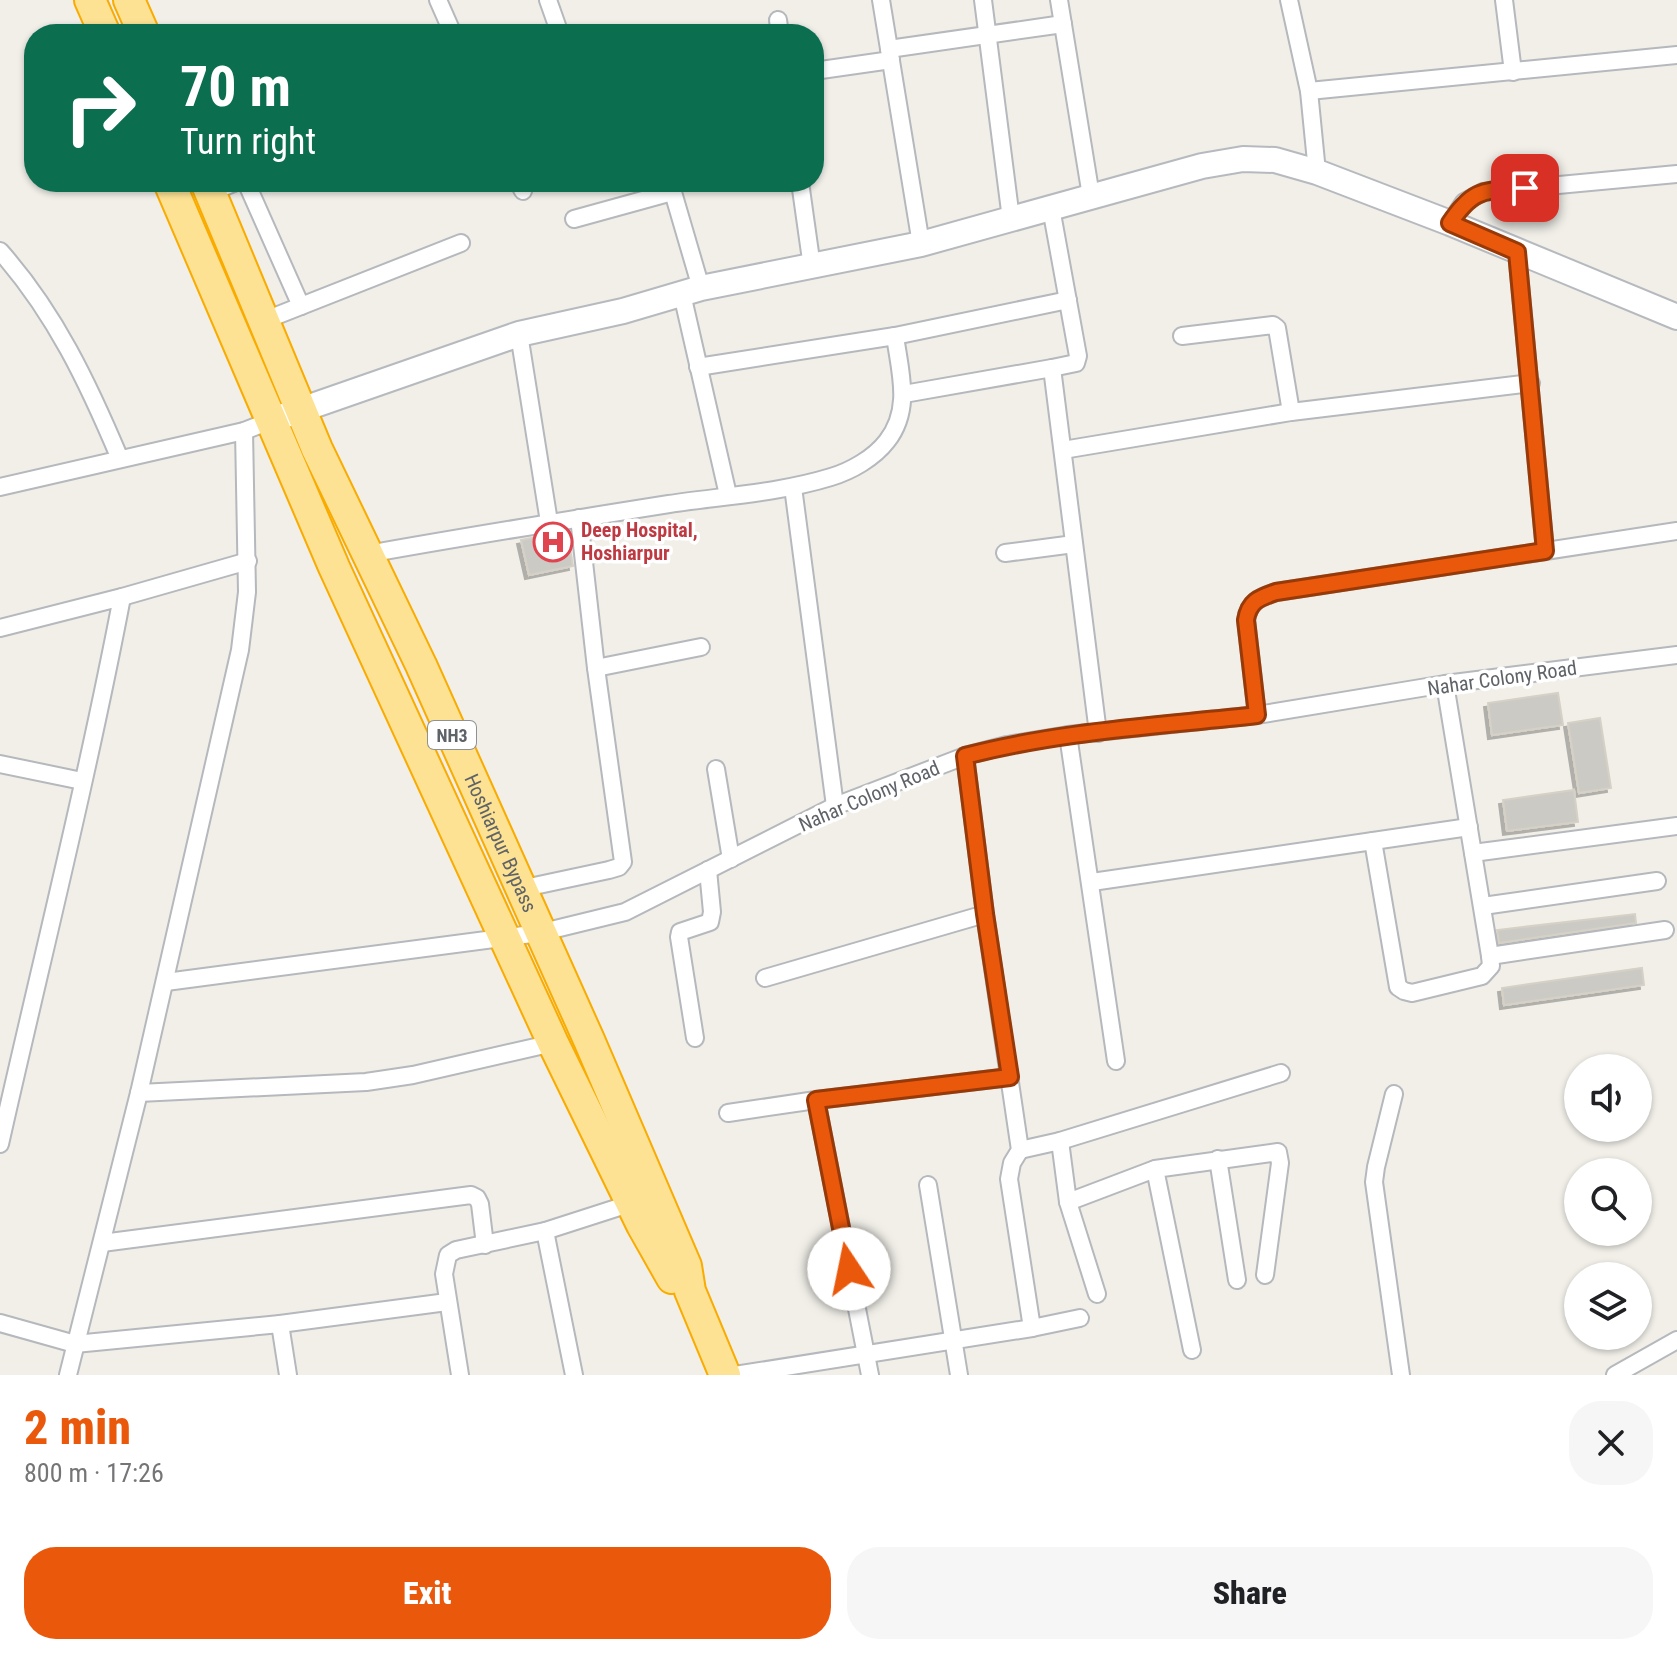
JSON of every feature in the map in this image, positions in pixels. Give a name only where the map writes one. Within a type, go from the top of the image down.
[{"type":"highway","points":[[90,0],[101,24]]},
{"type":"highway","points":[[129,0],[140,24]]},
{"type":"highway","name":"NH3","points":[[173,192],[334,567],[553,1043],[670,1276],[690,1291]]},
{"type":"highway","name":"Hoshiarpur Bypass","points":[[219,192],[263,321],[300,409],[421,665],[589,1040],[686,1266],[690,1291],[725,1375]]},
{"type":"street","points":[[438,0],[449,24]]},
{"type":"street","points":[[548,0],[556,24]]},
{"type":"street","points":[[881,0],[921,244]]},
{"type":"street","points":[[983,0],[1011,219]]},
{"type":"street","points":[[1059,0],[1091,196]]},
{"type":"street","points":[[1504,0],[1513,72]]},
{"type":"street","points":[[1294,1],[1309,91],[1317,172]]},
{"type":"street","points":[[824,69],[988,35],[1063,24]]},
{"type":"street","points":[[1309,91],[1677,55]]},
{"type":"street","points":[[0,487],[244,431],[519,334],[623,311],[692,291],[921,244],[1202,166],[1243,159],[1275,160],[1317,172],[1677,317]]},
{"type":"street","points":[[1450,223],[1464,202],[1483,192],[1677,174]]},
{"type":"street","points":[[250,192],[301,306]]},
{"type":"street","points":[[574,219],[656,192]]},
{"type":"street","points":[[672,192],[692,291],[698,367],[728,495]]},
{"type":"street","points":[[801,192],[812,267]]},
{"type":"street","points":[[904,394],[1072,366],[1078,360],[1051,208]]},
{"type":"street","points":[[263,321],[461,243]]},
{"type":"street","points":[[0,251],[48,311],[96,402],[120,459]]},
{"type":"street","points":[[1517,252],[1545,551]]},
{"type":"street","points":[[698,367],[895,336],[1068,300]]},
{"type":"street","points":[[1182,336],[1273,325],[1277,328],[1291,412]]},
{"type":"street","points":[[519,334],[549,522]]},
{"type":"street","points":[[368,554],[549,522],[793,487],[833,477],[871,457],[887,441],[898,421],[904,394],[895,336]]},
{"type":"street","points":[[1052,368],[1098,733]]},
{"type":"street","points":[[1063,450],[1291,412],[1531,383]]},
{"type":"street","points":[[68,1375],[166,982],[240,650],[248,561],[244,431]]},
{"type":"street","points":[[793,487],[835,806]]},
{"type":"street","points":[[520,889],[609,870],[623,862],[579,518]]},
{"type":"street","points":[[1257,715],[1246,620],[1248,608],[1256,599],[1276,592],[1677,531]]},
{"type":"street","points":[[1005,553],[1074,544]]},
{"type":"street","points":[[0,628],[248,561]]},
{"type":"street","points":[[0,1144],[82,781],[99,720],[122,597]]},
{"type":"street","points":[[596,668],[701,647]]},
{"type":"street","name":"Nahar Colony Road","points":[[166,982],[539,933],[625,912],[835,806],[965,756],[1007,745],[1068,735],[1257,715],[1445,684],[1677,655]]},
{"type":"street","points":[[1373,841],[1398,987],[1412,993],[1482,976],[1491,966],[1490,956],[1445,684]]},
{"type":"street","points":[[1068,735],[1116,1061]]},
{"type":"street","points":[[965,756],[1020,1150],[1012,1163],[1009,1179],[1032,1328]]},
{"type":"street","points":[[0,764],[82,781]]},
{"type":"street","points":[[716,769],[731,859]]},
{"type":"street","points":[[1473,853],[1677,826]]},
{"type":"street","points":[[1092,882],[1469,827]]},
{"type":"street","points":[[695,1038],[679,937],[685,929],[710,922],[708,870]]},
{"type":"street","points":[[1483,906],[1657,881]]},
{"type":"street","points":[[765,978],[985,914]]},
{"type":"street","points":[[1490,956],[1665,930]]},
{"type":"street","points":[[139,1093],[366,1082],[413,1075],[553,1043]]},
{"type":"street","points":[[1020,1150],[1060,1141],[1281,1073]]},
{"type":"street","points":[[728,1113],[1010,1077]]},
{"type":"street","points":[[1394,1094],[1374,1182],[1401,1375]]},
{"type":"street","points":[[816,1100],[870,1375]]},
{"type":"street","points":[[1060,1141],[1068,1202],[1097,1294]]},
{"type":"street","points":[[1068,1202],[1155,1169],[1278,1152],[1280,1163],[1265,1275]]},
{"type":"street","points":[[1218,1159],[1237,1280]]},
{"type":"street","points":[[1155,1169],[1192,1350]]},
{"type":"street","points":[[928,1185],[959,1375]]},
{"type":"street","points":[[102,1243],[471,1195],[480,1204],[485,1245]]},
{"type":"street","points":[[460,1375],[444,1274],[448,1255],[456,1250],[545,1231],[632,1203]]},
{"type":"street","points":[[545,1231],[574,1375]]},
{"type":"street","points":[[0,1323],[75,1344],[280,1324],[447,1302]]},
{"type":"street","points":[[735,1375],[1080,1318]]},
{"type":"street","points":[[280,1324],[288,1375]]},
{"type":"street","points":[[1615,1375],[1677,1340]]},
{"type":"building","points":[[567,531],[573,566],[529,575],[521,540]]},
{"type":"building","points":[[1558,693],[1563,725],[1492,735],[1488,703]]},
{"type":"building","points":[[1600,718],[1611,788],[1579,793],[1568,723]]},
{"type":"building","points":[[1574,790],[1578,822],[1507,831],[1503,800]]},
{"type":"building","points":[[1635,914],[1636,923],[1499,943],[1497,930]]},
{"type":"building","points":[[1642,968],[1644,985],[1504,1005],[1502,988]]},
{"type":"place","name":"Deep Hospital, Hoshiarpur","points":[[553,542]]},
{"type":"route","points":[[849,1269],[816,1100],[1010,1077],[965,756],[1068,735],[1257,715],[1246,620],[1248,608],[1256,599],[1276,592],[1545,551],[1517,252],[1450,223],[1464,202],[1473,196],[1495,190],[1525,188]]}]
